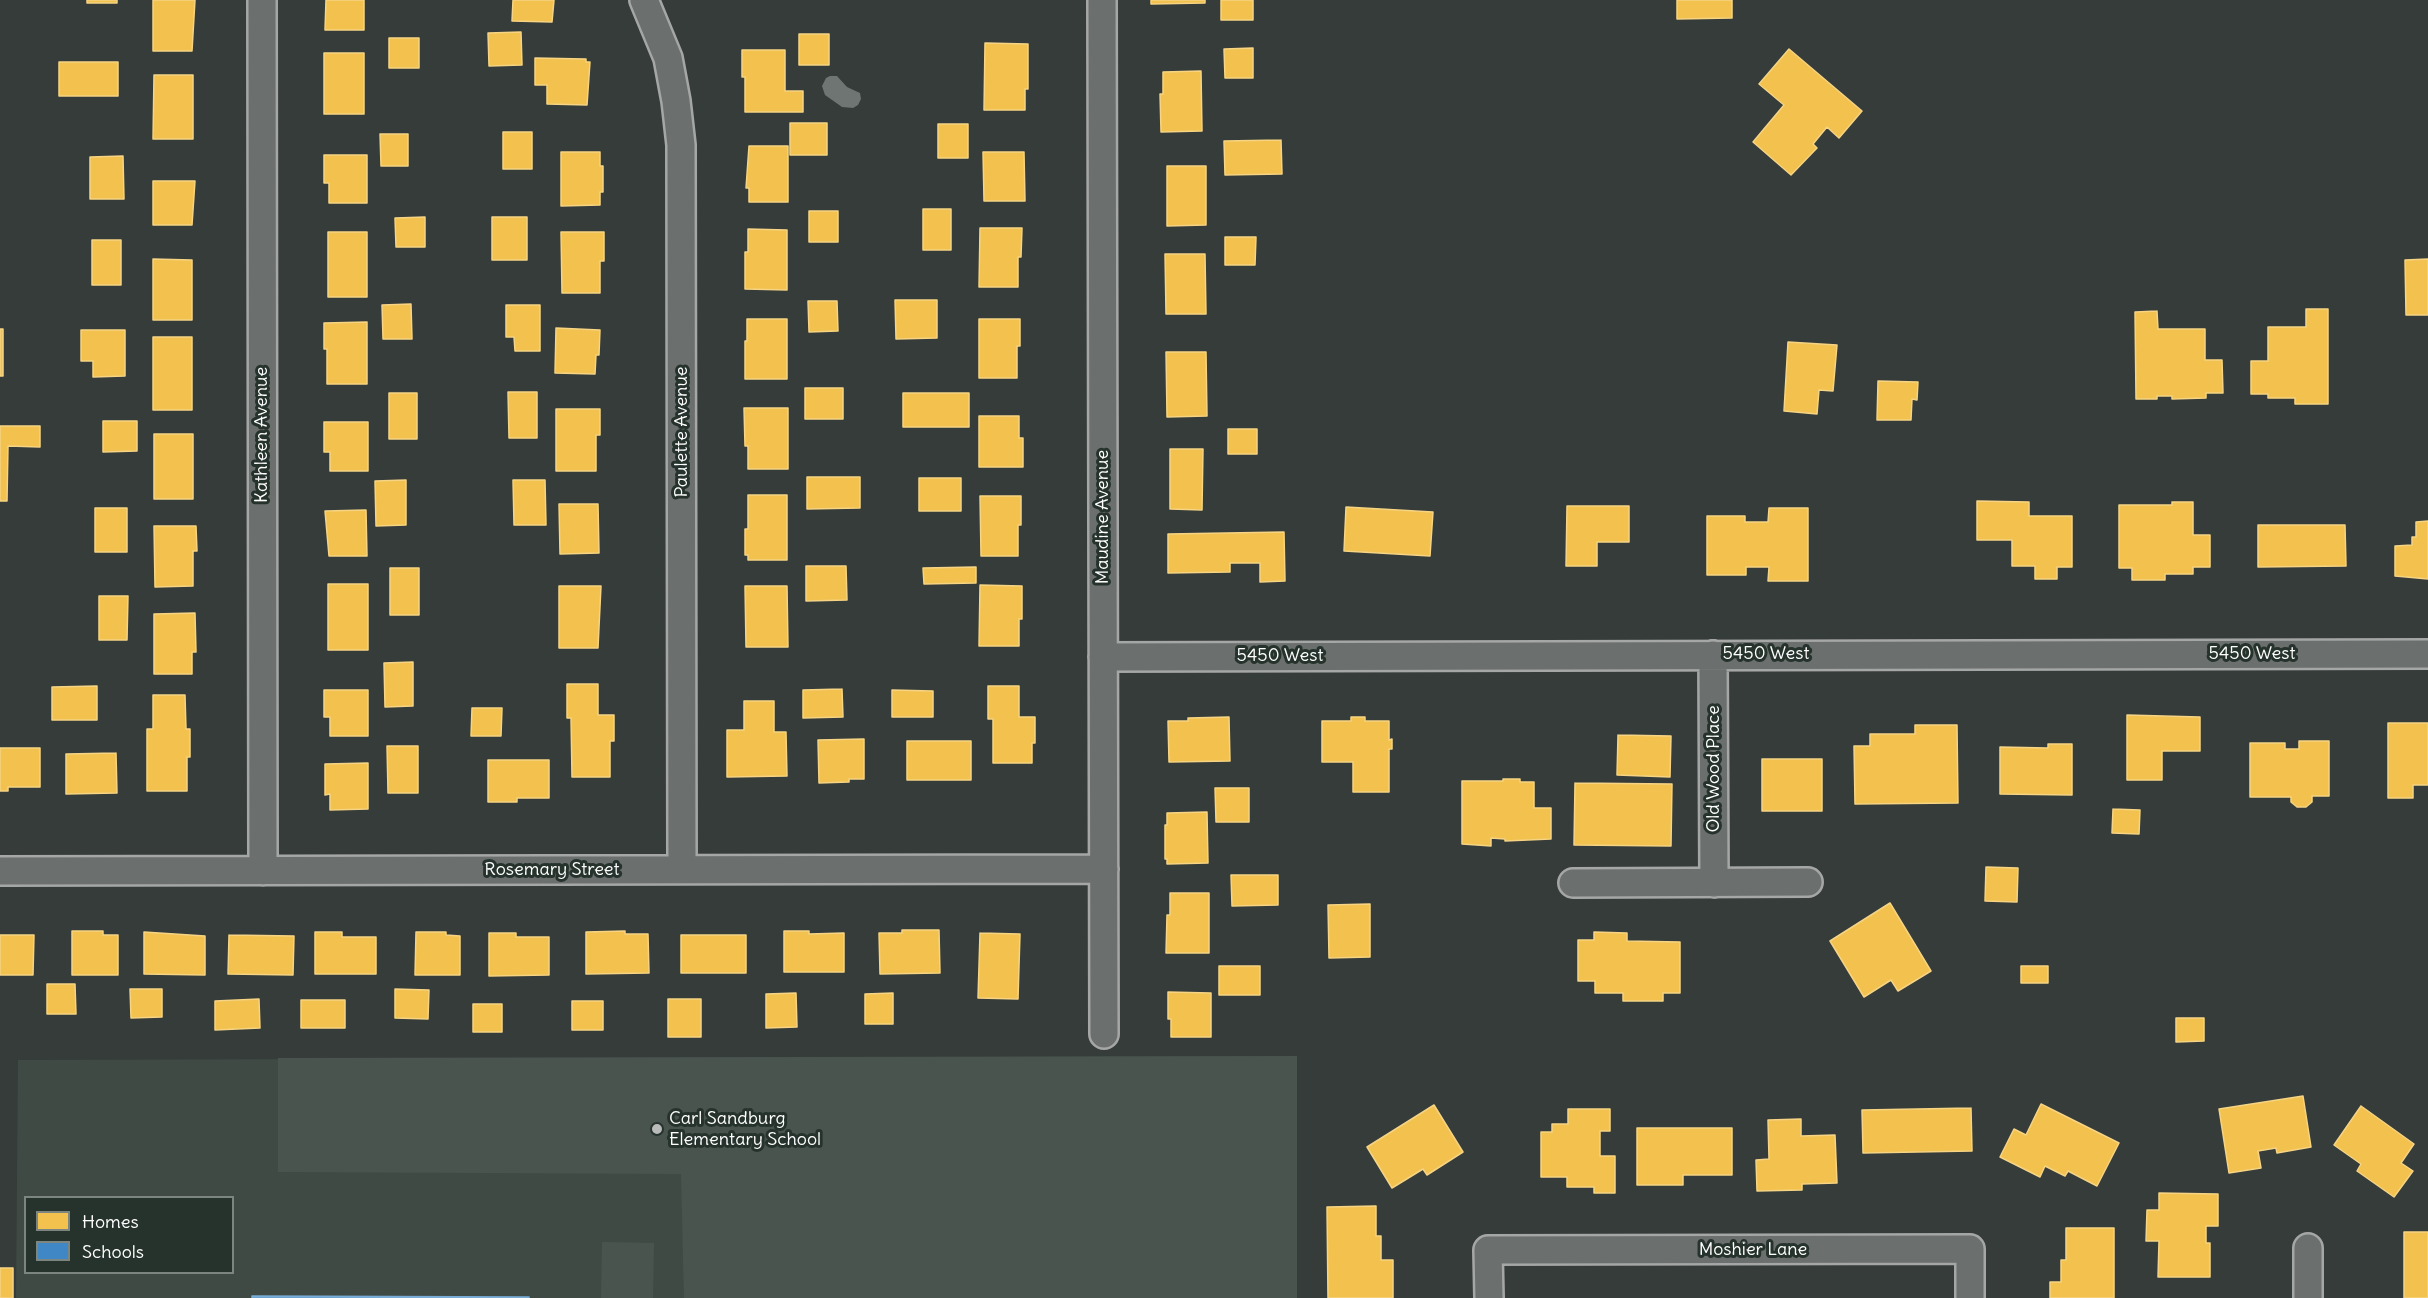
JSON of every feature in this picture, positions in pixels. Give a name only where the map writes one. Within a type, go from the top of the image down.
[{"type":"street","name":"Kathleen Avenue","points":[[261,0],[263,871]]},
{"type":"street","name":"Paulette Avenue","points":[[644,0],[668,58],[681,145],[682,870]]},
{"type":"street","name":"Maudine Avenue","points":[[1102,0],[1104,1034]]},
{"type":"street","name":"5450 West","points":[[1104,657],[2428,654]]},
{"type":"street","name":"Old Wood Place","points":[[1713,655],[1714,883]]},
{"type":"street","name":"Rosemary Street","points":[[0,871],[1104,869]]},
{"type":"street","points":[[1573,883],[1808,882]]},
{"type":"street","points":[[2308,1248],[2308,1298]]},
{"type":"street","name":"Moshier Lane","points":[[1489,1298],[1488,1251],[1970,1249],[1970,1298]]},
{"type":"shaded area","points":[[837,76],[847,87],[860,93],[861,99],[858,105],[853,108],[842,107],[825,95],[822,86],[826,78]]},
{"type":"shaded area","name":"Carl Sandburg Elementary School","points":[[1297,1056],[1297,1298],[16,1298],[18,1060]]},
{"type":"shaded area","name":"Carl Sandburg Elementary School","points":[[1297,1056],[1297,1298],[684,1298],[681,1174],[278,1172],[278,1058]]},
{"type":"shaded area","points":[[602,1242],[654,1243],[653,1298],[601,1298]]},
{"type":"building: Homes","points":[[87,0],[117,0],[117,3],[87,3]]},
{"type":"building: Homes","points":[[153,0],[195,0],[192,51],[153,51]]},
{"type":"building: Homes","points":[[326,0],[364,0],[364,30],[325,30]]},
{"type":"building: Homes","points":[[513,0],[554,0],[552,22],[512,21]]},
{"type":"building: Homes","points":[[1151,0],[1205,0],[1205,3],[1151,4]]},
{"type":"building: Homes","points":[[1221,0],[1253,0],[1253,20],[1221,20]]},
{"type":"building: Homes","points":[[1677,0],[1732,0],[1732,18],[1677,19]]},
{"type":"building: Homes","points":[[521,32],[522,65],[489,66],[488,33]]},
{"type":"building: Homes","points":[[799,34],[829,34],[829,65],[799,65]]},
{"type":"building: Homes","points":[[389,38],[419,38],[419,68],[389,68]]},
{"type":"building: Homes","points":[[985,43],[1028,44],[1028,89],[1025,89],[1025,110],[984,110]]},
{"type":"building: Homes","points":[[1253,48],[1253,78],[1225,78],[1224,49]]},
{"type":"building: Homes","points":[[1789,49],[1862,111],[1839,138],[1827,127],[1813,144],[1817,148],[1791,175],[1753,142],[1784,105],[1759,84]]},
{"type":"building: Homes","points":[[742,50],[785,50],[785,91],[803,91],[803,112],[745,112]]},
{"type":"building: Homes","points":[[324,53],[364,53],[364,114],[324,114]]},
{"type":"building: Homes","points":[[535,58],[586,59],[586,62],[590,62],[587,105],[547,104],[547,85],[535,85]]},
{"type":"building: Homes","points":[[59,62],[118,62],[118,96],[59,96]]},
{"type":"building: Homes","points":[[1201,71],[1202,131],[1161,132],[1160,94],[1163,94],[1163,72]]},
{"type":"building: Homes","points":[[154,75],[193,75],[193,139],[153,139]]},
{"type":"building: Homes","points":[[790,123],[827,123],[827,155],[790,155]]},
{"type":"building: Homes","points":[[938,124],[968,124],[968,158],[938,158]]},
{"type":"building: Homes","points":[[503,132],[532,132],[532,169],[503,169]]},
{"type":"building: Homes","points":[[380,134],[408,134],[408,166],[381,166]]},
{"type":"building: Homes","points":[[1281,140],[1282,174],[1225,175],[1224,141]]},
{"type":"building: Homes","points":[[749,146],[788,146],[788,202],[749,202],[749,188],[746,188]]},
{"type":"building: Homes","points":[[561,152],[600,152],[600,166],[603,166],[603,192],[600,192],[600,205],[561,206]]},
{"type":"building: Homes","points":[[983,152],[1024,152],[1025,201],[984,201]]},
{"type":"building: Homes","points":[[324,155],[367,155],[367,203],[329,203],[329,183],[324,183]]},
{"type":"building: Homes","points":[[123,156],[124,199],[90,199],[90,157]]},
{"type":"building: Homes","points":[[1167,166],[1206,166],[1206,225],[1167,226]]},
{"type":"building: Homes","points":[[153,181],[195,181],[192,225],[153,225]]},
{"type":"building: Homes","points":[[923,209],[951,209],[951,250],[923,250]]},
{"type":"building: Homes","points":[[809,211],[838,211],[838,242],[809,242]]},
{"type":"building: Homes","points":[[425,217],[425,247],[396,247],[395,218]]},
{"type":"building: Homes","points":[[492,217],[527,217],[527,260],[492,260]]},
{"type":"building: Homes","points":[[980,228],[1022,228],[1021,257],[1018,257],[1018,287],[979,287]]},
{"type":"building: Homes","points":[[748,229],[787,230],[787,290],[745,289],[745,252],[748,252]]},
{"type":"building: Homes","points":[[328,232],[367,232],[367,297],[328,297]]},
{"type":"building: Homes","points":[[561,232],[604,232],[604,261],[600,261],[600,293],[562,293]]},
{"type":"building: Homes","points":[[1225,237],[1256,237],[1255,265],[1225,265]]},
{"type":"building: Homes","points":[[92,240],[121,240],[121,285],[92,285]]},
{"type":"building: Homes","points":[[1165,254],[1205,254],[1206,314],[1166,314]]},
{"type":"building: Homes","points":[[153,259],[192,260],[192,320],[153,320]]},
{"type":"building: Homes","points":[[2428,259],[2428,315],[2406,315],[2405,260]]},
{"type":"building: Homes","points":[[895,300],[937,300],[937,338],[896,339]]},
{"type":"building: Homes","points":[[808,301],[837,301],[838,331],[809,332]]},
{"type":"building: Homes","points":[[411,304],[412,339],[383,339],[382,305]]},
{"type":"building: Homes","points":[[506,305],[540,305],[540,351],[515,351],[514,337],[506,337]]},
{"type":"building: Homes","points":[[2306,309],[2328,309],[2328,404],[2295,404],[2295,398],[2268,398],[2268,394],[2251,394],[2251,361],[2268,361],[2268,327],[2306,327]]},
{"type":"building: Homes","points":[[2157,311],[2158,329],[2205,329],[2205,360],[2222,360],[2223,393],[2206,393],[2206,398],[2172,399],[2172,396],[2157,396],[2157,399],[2136,399],[2135,312]]},
{"type":"building: Homes","points":[[747,319],[787,319],[787,379],[745,379]]},
{"type":"building: Homes","points":[[979,319],[1020,319],[1017,378],[979,378]]},
{"type":"building: Homes","points":[[367,322],[367,384],[327,384],[324,323]]},
{"type":"building: Homes","points":[[556,328],[600,330],[599,355],[596,355],[595,374],[555,373]]},
{"type":"building: Homes","points":[[0,329],[3,329],[3,376],[0,376]]},
{"type":"building: Homes","points":[[81,330],[125,330],[125,376],[93,377],[93,361],[81,361]]},
{"type":"building: Homes","points":[[153,337],[192,337],[192,410],[153,410]]},
{"type":"building: Homes","points":[[1788,342],[1837,345],[1833,391],[1819,390],[1817,414],[1784,411]]},
{"type":"building: Homes","points":[[1166,352],[1206,352],[1207,416],[1167,417]]},
{"type":"building: Homes","points":[[1878,381],[1918,382],[1917,400],[1912,399],[1911,420],[1877,420]]},
{"type":"building: Homes","points":[[805,388],[843,388],[843,419],[805,419]]},
{"type":"building: Homes","points":[[508,392],[537,392],[537,438],[509,438]]},
{"type":"building: Homes","points":[[389,393],[417,393],[417,439],[389,439]]},
{"type":"building: Homes","points":[[903,393],[969,393],[969,427],[903,427]]},
{"type":"building: Homes","points":[[744,408],[788,408],[788,469],[748,469]]},
{"type":"building: Homes","points":[[556,409],[600,409],[600,435],[596,435],[596,471],[556,471]]},
{"type":"building: Homes","points":[[979,416],[1019,416],[1019,438],[1023,438],[1023,467],[979,467]]},
{"type":"building: Homes","points":[[103,421],[137,421],[137,451],[103,452]]},
{"type":"building: Homes","points":[[324,422],[368,422],[368,471],[330,471],[330,452],[324,452]]},
{"type":"building: Homes","points":[[0,426],[40,426],[40,447],[8,446],[7,501],[0,501]]},
{"type":"building: Homes","points":[[1228,429],[1257,429],[1257,454],[1228,454]]},
{"type":"building: Homes","points":[[154,434],[193,434],[193,499],[154,499]]},
{"type":"building: Homes","points":[[1170,449],[1203,449],[1202,510],[1170,509]]},
{"type":"building: Homes","points":[[807,477],[860,477],[860,508],[807,509]]},
{"type":"building: Homes","points":[[919,478],[961,478],[961,511],[919,511]]},
{"type":"building: Homes","points":[[406,480],[406,525],[376,526],[375,481]]},
{"type":"building: Homes","points":[[513,480],[545,480],[546,525],[514,525]]},
{"type":"building: Homes","points":[[748,495],[787,495],[787,560],[748,560],[748,555],[745,555]]},
{"type":"building: Homes","points":[[980,496],[1021,496],[1018,556],[981,556]]},
{"type":"building: Homes","points":[[1977,501],[2029,502],[2029,516],[2072,516],[2072,567],[2057,567],[2057,579],[2035,579],[2035,566],[2012,566],[2012,540],[1977,540]]},
{"type":"building: Homes","points":[[2172,502],[2193,502],[2193,535],[2210,535],[2210,567],[2193,567],[2193,574],[2165,574],[2165,580],[2132,580],[2132,568],[2119,568],[2119,505],[2172,505]]},
{"type":"building: Homes","points":[[559,504],[598,504],[599,553],[560,554]]},
{"type":"building: Homes","points":[[1567,506],[1629,506],[1629,542],[1597,542],[1597,566],[1566,566]]},
{"type":"building: Homes","points":[[1346,507],[1433,512],[1430,556],[1344,551]]},
{"type":"building: Homes","points":[[95,508],[127,508],[127,552],[95,552]]},
{"type":"building: Homes","points":[[1769,508],[1808,508],[1808,581],[1768,581],[1769,567],[1746,567],[1746,575],[1707,575],[1707,516],[1745,516],[1745,522],[1768,522]]},
{"type":"building: Homes","points":[[366,510],[367,556],[329,556],[325,511]]},
{"type":"building: Homes","points":[[2428,521],[2428,579],[2395,576],[2395,546],[2412,545],[2412,537],[2416,537],[2416,522]]},
{"type":"building: Homes","points":[[2258,525],[2345,525],[2346,566],[2258,567]]},
{"type":"building: Homes","points":[[154,526],[196,526],[197,551],[193,551],[193,586],[155,587]]},
{"type":"building: Homes","points":[[1284,532],[1285,581],[1260,582],[1260,563],[1230,563],[1230,572],[1168,573],[1168,534]]},
{"type":"building: Homes","points":[[806,566],[846,566],[847,600],[806,601]]},
{"type":"building: Homes","points":[[976,567],[976,583],[924,584],[923,568]]},
{"type":"building: Homes","points":[[390,568],[419,568],[419,615],[390,615]]},
{"type":"building: Homes","points":[[328,584],[368,584],[368,650],[328,650]]},
{"type":"building: Homes","points":[[980,585],[1022,586],[1019,646],[979,646]]},
{"type":"building: Homes","points":[[559,586],[601,586],[598,648],[559,648]]},
{"type":"building: Homes","points":[[745,586],[787,586],[788,647],[746,647]]},
{"type":"building: Homes","points":[[99,596],[128,596],[127,640],[99,640]]},
{"type":"building: Homes","points":[[195,613],[196,652],[192,652],[192,674],[154,674],[154,614]]},
{"type":"building: Homes","points":[[413,662],[413,706],[385,707],[384,663]]},
{"type":"building: Homes","points":[[567,684],[598,684],[598,715],[614,715],[614,741],[610,741],[610,777],[572,777],[571,718],[567,718]]},
{"type":"building: Homes","points":[[97,686],[97,720],[52,720],[52,687]]},
{"type":"building: Homes","points":[[988,686],[1019,686],[1019,717],[1035,717],[1032,763],[993,763],[993,719],[988,719]]},
{"type":"building: Homes","points":[[842,689],[843,717],[803,718],[803,690]]},
{"type":"building: Homes","points":[[324,690],[368,690],[368,736],[330,736],[330,717],[324,717]]},
{"type":"building: Homes","points":[[892,690],[933,691],[933,717],[892,717]]},
{"type":"building: Homes","points":[[153,695],[185,695],[186,729],[190,729],[187,791],[147,791],[147,729],[153,729]]},
{"type":"building: Homes","points":[[744,701],[774,701],[774,732],[786,732],[787,776],[727,777],[727,730],[744,730]]},
{"type":"building: Homes","points":[[472,708],[502,708],[501,736],[471,736]]},
{"type":"building: Homes","points":[[2127,715],[2200,717],[2200,751],[2162,751],[2162,780],[2127,780]]},
{"type":"building: Homes","points":[[1229,717],[1230,761],[1169,762],[1168,721]]},
{"type":"building: Homes","points":[[1351,717],[1365,717],[1365,721],[1389,721],[1389,740],[1392,739],[1392,749],[1389,749],[1389,792],[1353,792],[1353,762],[1322,762],[1322,721],[1351,721]]},
{"type":"building: Homes","points":[[2388,723],[2428,723],[2428,785],[2413,785],[2413,798],[2388,798]]},
{"type":"building: Homes","points":[[1915,725],[1957,725],[1958,803],[1855,804],[1854,746],[1870,746],[1870,734],[1915,734]]},
{"type":"building: Homes","points":[[1618,735],[1671,736],[1670,777],[1617,775]]},
{"type":"building: Homes","points":[[864,739],[864,779],[819,783],[818,740]]},
{"type":"building: Homes","points":[[907,741],[971,741],[971,780],[907,780]]},
{"type":"building: Homes","points":[[2299,741],[2329,741],[2329,796],[2312,796],[2312,802],[2306,807],[2297,807],[2291,802],[2291,797],[2250,797],[2250,743],[2285,743],[2285,749],[2299,749]]},
{"type":"building: Homes","points":[[2048,744],[2072,744],[2072,795],[2000,794],[2000,747],[2048,748]]},
{"type":"building: Homes","points":[[387,746],[418,746],[418,793],[388,793]]},
{"type":"building: Homes","points":[[0,748],[40,748],[40,787],[8,787],[8,791],[0,791]]},
{"type":"building: Homes","points":[[116,753],[117,793],[66,794],[66,754]]},
{"type":"building: Homes","points":[[1762,759],[1822,759],[1822,811],[1762,811]]},
{"type":"building: Homes","points":[[488,760],[549,760],[549,798],[517,798],[517,802],[488,802]]},
{"type":"building: Homes","points":[[368,763],[368,809],[330,810],[330,794],[325,795],[325,764]]},
{"type":"building: Homes","points":[[1503,779],[1534,782],[1534,808],[1551,808],[1551,839],[1505,841],[1505,839],[1491,838],[1491,846],[1462,844],[1462,781],[1503,781]]},
{"type":"building: Homes","points":[[1575,783],[1672,784],[1671,846],[1574,845]]},
{"type":"building: Homes","points":[[1215,788],[1249,788],[1249,822],[1216,822]]},
{"type":"building: Homes","points":[[2113,809],[2140,810],[2139,834],[2112,833]]},
{"type":"building: Homes","points":[[1207,812],[1208,863],[1167,864],[1165,825],[1167,825],[1167,813]]},
{"type":"building: Homes","points":[[1986,867],[2018,868],[2017,902],[1985,901]]},
{"type":"building: Homes","points":[[1231,875],[1278,875],[1278,905],[1232,906]]},
{"type":"building: Homes","points":[[1170,893],[1209,893],[1209,953],[1166,953]]},
{"type":"building: Homes","points":[[1890,903],[1931,971],[1898,991],[1891,980],[1864,997],[1830,941]]},
{"type":"building: Homes","points":[[1370,904],[1370,957],[1329,958],[1328,905]]},
{"type":"building: Homes","points":[[902,930],[939,930],[940,973],[880,974],[879,933],[902,933]]},
{"type":"building: Homes","points":[[72,931],[103,931],[103,935],[118,935],[118,975],[72,975]]},
{"type":"building: Homes","points":[[625,931],[625,934],[648,934],[649,973],[586,974],[586,932]]},
{"type":"building: Homes","points":[[784,931],[809,931],[809,934],[844,933],[844,972],[784,972]]},
{"type":"building: Homes","points":[[144,932],[205,936],[205,975],[144,974]]},
{"type":"building: Homes","points":[[315,932],[342,932],[342,937],[376,937],[376,974],[315,974]]},
{"type":"building: Homes","points":[[416,932],[446,932],[446,935],[460,936],[460,975],[415,975]]},
{"type":"building: Homes","points":[[1594,932],[1627,933],[1627,941],[1680,942],[1680,993],[1663,993],[1663,1001],[1623,1001],[1623,993],[1595,993],[1595,981],[1578,981],[1578,940],[1594,940]]},
{"type":"building: Homes","points":[[489,933],[516,933],[516,937],[549,937],[549,975],[489,976]]},
{"type":"building: Homes","points":[[980,933],[1020,934],[1018,999],[978,998]]},
{"type":"building: Homes","points":[[0,935],[34,935],[33,975],[0,975]]},
{"type":"building: Homes","points":[[229,935],[294,936],[293,975],[228,974]]},
{"type":"building: Homes","points":[[681,935],[746,935],[746,973],[681,973]]},
{"type":"building: Homes","points":[[1219,966],[1260,966],[1260,995],[1219,995]]},
{"type":"building: Homes","points":[[2021,966],[2048,966],[2048,983],[2021,983]]},
{"type":"building: Homes","points":[[47,984],[75,984],[76,1014],[47,1014]]},
{"type":"building: Homes","points":[[130,989],[162,989],[162,1017],[131,1018]]},
{"type":"building: Homes","points":[[395,989],[429,990],[428,1019],[395,1018]]},
{"type":"building: Homes","points":[[1168,992],[1211,993],[1211,1037],[1171,1037]]},
{"type":"building: Homes","points":[[796,993],[797,1027],[766,1028],[766,994]]},
{"type":"building: Homes","points":[[893,993],[893,1024],[865,1024],[865,994]]},
{"type":"building: Homes","points":[[259,999],[260,1028],[215,1030],[215,1001]]},
{"type":"building: Homes","points":[[668,999],[701,999],[701,1037],[668,1037]]},
{"type":"building: Homes","points":[[301,1000],[345,1000],[345,1028],[301,1028]]},
{"type":"building: Homes","points":[[572,1001],[603,1001],[603,1030],[572,1030]]},
{"type":"building: Homes","points":[[473,1004],[502,1004],[502,1032],[473,1032]]},
{"type":"building: Homes","points":[[2176,1018],[2204,1018],[2204,1041],[2176,1042]]},
{"type":"building: Homes","points":[[2303,1096],[2311,1147],[2277,1153],[2276,1148],[2258,1151],[2261,1168],[2229,1173],[2219,1109]]},
{"type":"building: Homes","points":[[2041,1104],[2119,1143],[2097,1186],[2068,1171],[2065,1176],[2045,1166],[2040,1177],[2000,1157],[2014,1129],[2026,1135]]},
{"type":"building: Homes","points":[[1434,1105],[1463,1152],[1427,1175],[1423,1169],[1392,1188],[1367,1147]]},
{"type":"building: Homes","points":[[2361,1106],[2414,1144],[2401,1163],[2413,1171],[2394,1197],[2357,1171],[2361,1164],[2334,1145]]},
{"type":"building: Homes","points":[[1971,1108],[1972,1151],[1863,1153],[1862,1110]]},
{"type":"building: Homes","points":[[1568,1109],[1610,1109],[1610,1131],[1600,1131],[1600,1156],[1615,1156],[1615,1193],[1594,1193],[1594,1187],[1567,1187],[1567,1177],[1541,1177],[1541,1132],[1552,1132],[1552,1124],[1568,1124]]},
{"type":"building: Homes","points":[[1801,1119],[1801,1136],[1835,1135],[1837,1183],[1802,1184],[1802,1190],[1757,1191],[1756,1160],[1769,1159],[1768,1120]]},
{"type":"building: Homes","points":[[1637,1128],[1732,1128],[1732,1175],[1683,1175],[1683,1185],[1637,1185]]},
{"type":"building: Homes","points":[[2159,1193],[2218,1194],[2218,1226],[2206,1226],[2206,1243],[2210,1243],[2210,1277],[2158,1277],[2159,1241],[2146,1241],[2147,1210],[2159,1210]]},
{"type":"building: Homes","points":[[1376,1206],[1376,1236],[1381,1236],[1381,1260],[1393,1260],[1393,1298],[1328,1298],[1327,1207]]},
{"type":"building: Homes","points":[[2066,1228],[2114,1228],[2114,1298],[2050,1298],[2050,1282],[2061,1282],[2061,1260],[2066,1260]]},
{"type":"building: Homes","points":[[2404,1232],[2428,1232],[2428,1298],[2404,1298]]},
{"type":"building: Homes","points":[[0,1268],[13,1268],[13,1298],[0,1298]]},
{"type":"building: Schools","points":[[252,1296],[529,1297],[529,1298],[252,1298]]},
{"type":"place","name":"Carl Sandburg Elementary School","points":[[657,1129]]}]
